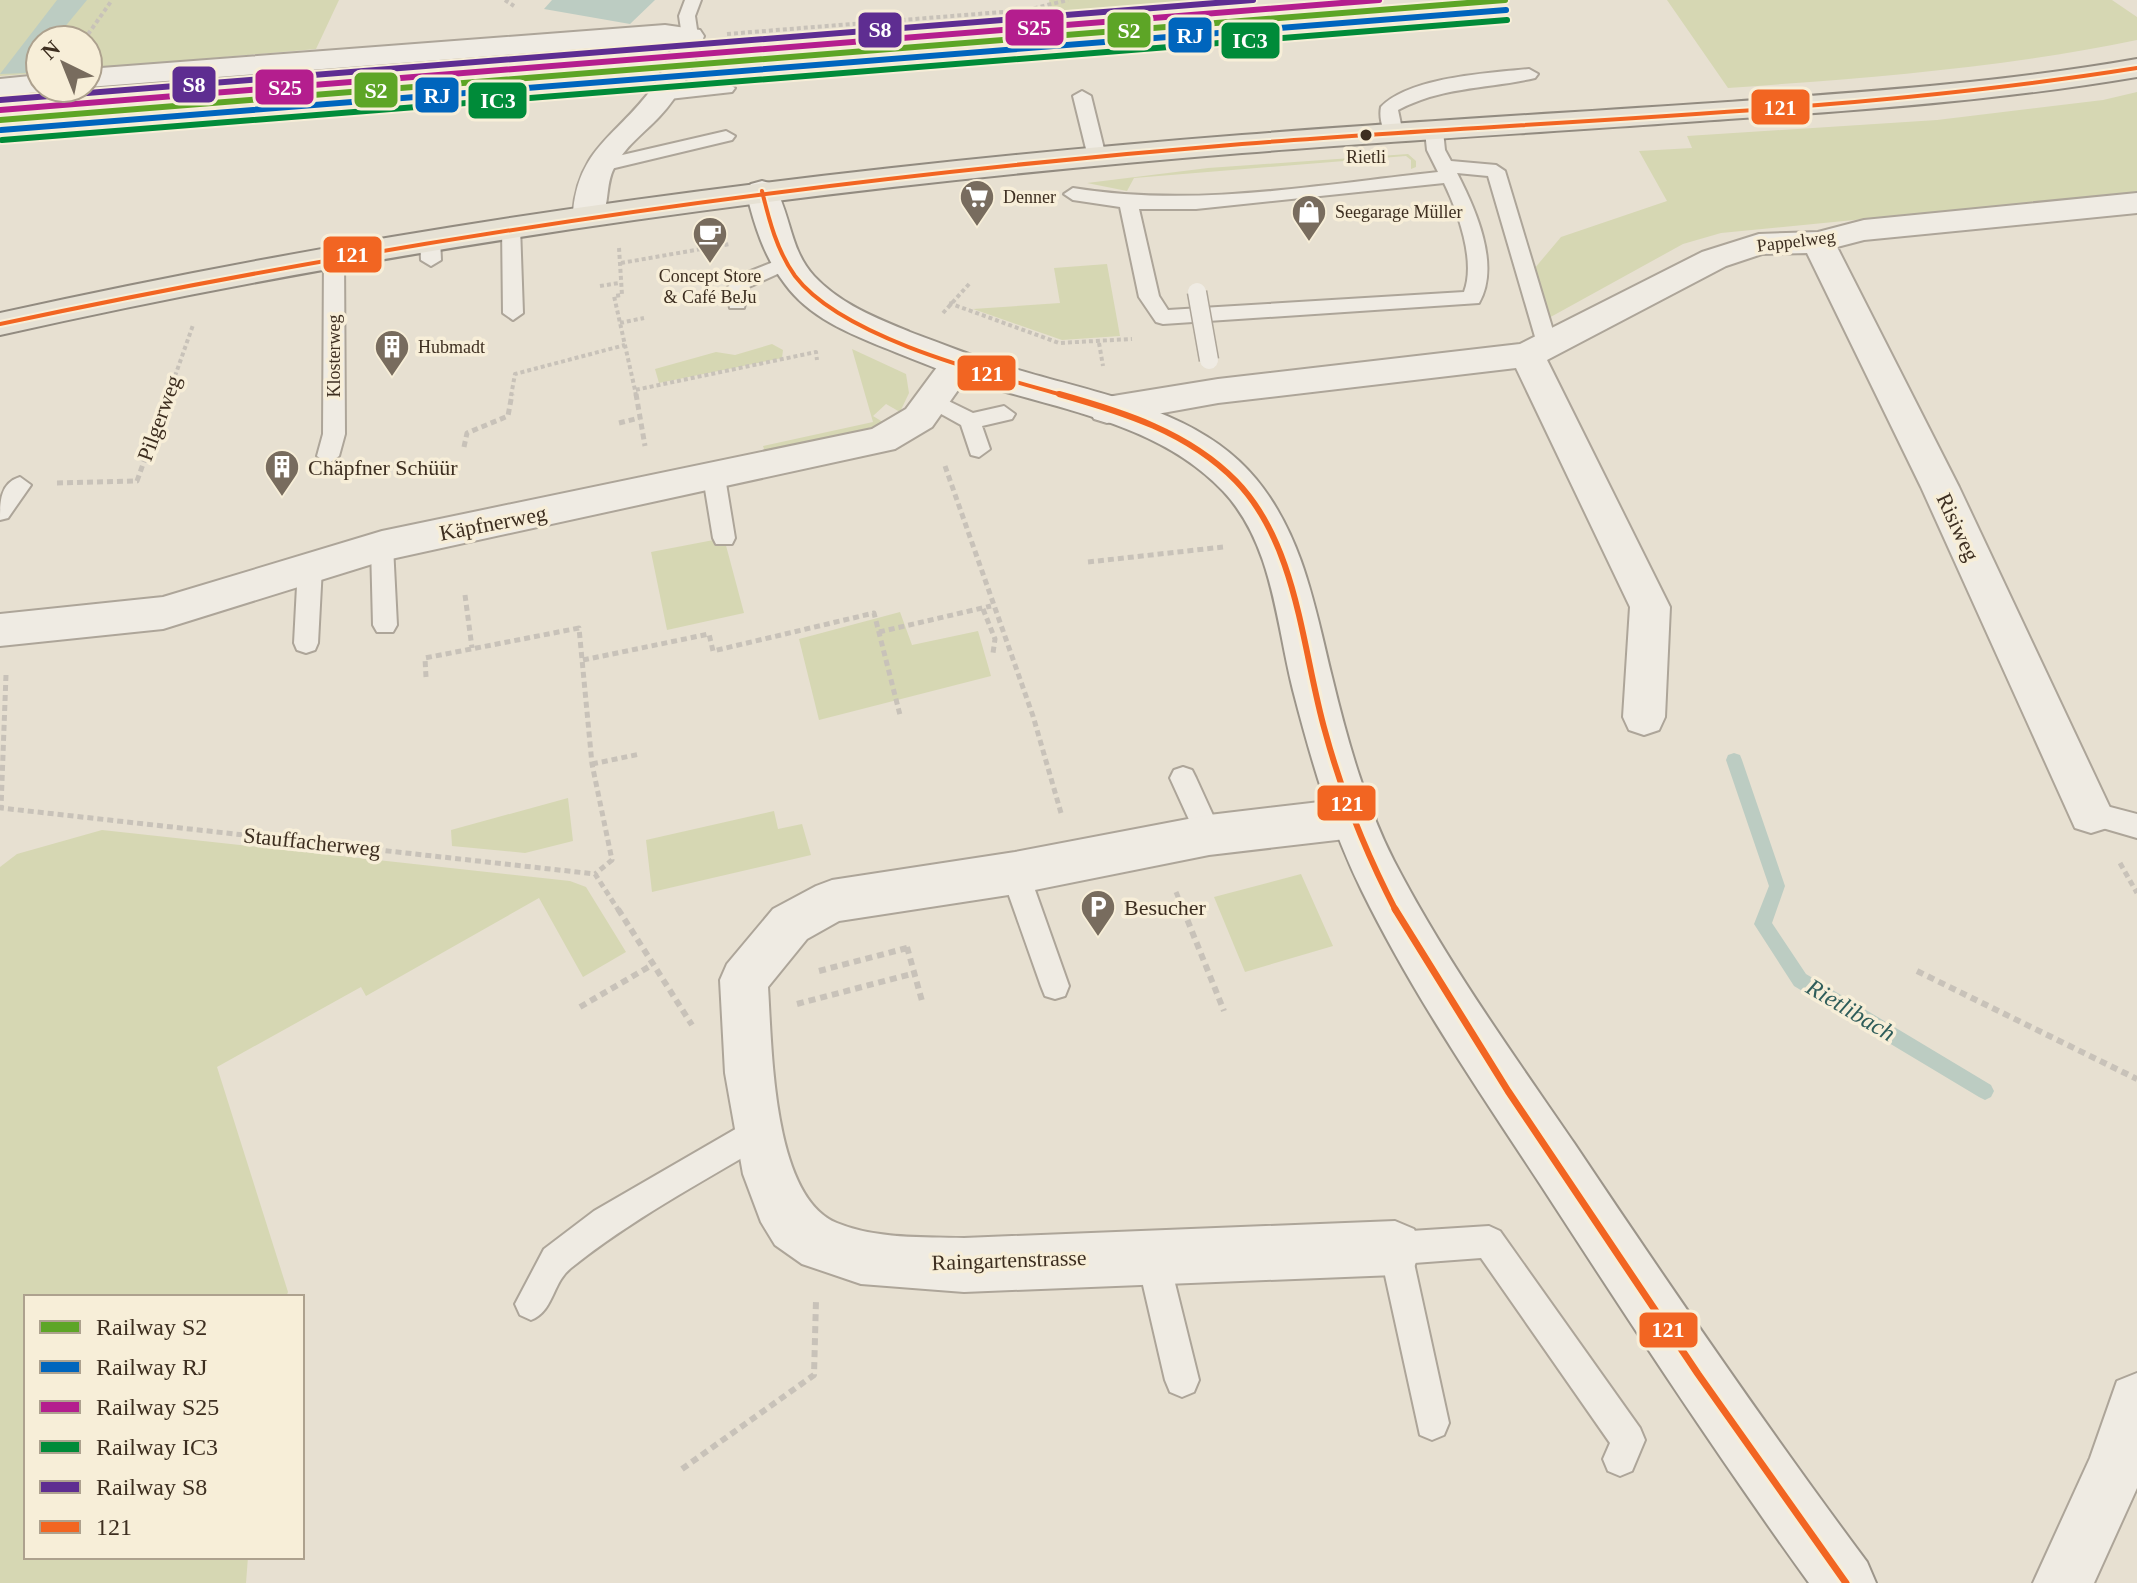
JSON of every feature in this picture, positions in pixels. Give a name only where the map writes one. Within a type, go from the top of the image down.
[{"type":"main road","points":[[0,324],[334,255],[431,249],[511,226],[762,191],[1097,157],[1968,93],[2137,68]]},
{"type":"street","points":[[104,77],[665,33],[690,36],[674,78],[607,151],[598,166],[588,192],[589,214]]},
{"type":"street","points":[[762,191],[786,263],[820,299],[845,318],[958,364],[1105,388],[1204,452],[1234,478],[1258,509],[1286,570],[1321,716],[1354,818],[1376,873],[1480,1048],[1765,1475],[1846,1583]]},
{"type":"street","name":"Pappelweg","points":[[1105,388],[1213,376],[1537,351],[1714,259],[1759,244],[1818,242],[1864,230],[2137,203]]},
{"type":"street","name":"Risiweg","points":[[1818,242],[1940,487],[2091,814]]},
{"type":"street","points":[[1537,351],[1650,607],[1644,717]]},
{"type":"street","name":"Käpfnerweg","points":[[6,631],[163,613],[325,556],[653,491],[894,436],[911,426],[958,364]]},
{"type":"street","name":"Raingartenstrasse","points":[[1354,818],[1209,835],[1015,873],[832,901],[790,924],[744,980],[758,1131],[778,1198],[794,1227],[819,1245],[846,1254],[951,1266],[1152,1255],[1395,1248]]},
{"type":"street","points":[[2063,1583],[2117,1466],[2137,1401]]},
{"type":"lane","points":[[690,36],[687,16],[693,0]]},
{"type":"lane","points":[[1394,134],[1388,115],[1390,107],[1408,96],[1439,84],[1529,74]]},
{"type":"lane","points":[[660,95],[726,88]]},
{"type":"lane","points":[[1082,96],[1097,157]]},
{"type":"lane","points":[[1128,203],[1149,297],[1163,317],[1472,298],[1479,279],[1466,208],[1445,172],[1436,150],[1434,131]]},
{"type":"lane","points":[[598,166],[726,136]]},
{"type":"lane","points":[[1078,203],[1196,203],[1445,172],[1496,171],[1537,351]]},
{"type":"lane","points":[[511,226],[513,313]]},
{"type":"lane","name":"Klosterweg","points":[[328,456],[334,434],[334,255]]},
{"type":"lane","points":[[737,303],[736,290],[742,282],[786,263]]},
{"type":"lane","points":[[1197,292],[1213,376]]},
{"type":"lane","points":[[932,400],[970,421],[1004,414]]},
{"type":"lane","points":[[970,421],[979,449]]},
{"type":"lane","points":[[714,477],[724,538]]},
{"type":"lane","points":[[0,512],[20,485]]},
{"type":"lane","points":[[382,546],[385,625]]},
{"type":"lane","points":[[306,643],[325,556]]},
{"type":"lane","points":[[1183,778],[1209,835]]},
{"type":"lane","points":[[2091,814],[2137,826]]},
{"type":"lane","points":[[1015,873],[1055,986]]},
{"type":"lane","points":[[531,1304],[555,1260],[605,1222],[758,1131]]},
{"type":"lane","name":"Raingartenstrasse","points":[[1395,1248],[1489,1242],[1628,1440],[1620,1459]]},
{"type":"lane","points":[[1395,1248],[1432,1423]]},
{"type":"lane","points":[[1152,1255],[1182,1380]]},
{"type":"path","points":[[95,24],[112,0]]},
{"type":"path","points":[[690,36],[1027,10],[1068,0]]},
{"type":"path","points":[[618,235],[622,295],[614,296],[653,491]]},
{"type":"path","points":[[621,263],[730,244]]},
{"type":"path","points":[[600,286],[619,283]]},
{"type":"path","points":[[937,325],[949,303],[970,283]]},
{"type":"path","points":[[949,303],[1059,343],[1130,340]]},
{"type":"path","points":[[620,323],[644,318]]},
{"type":"path","name":"Pilgerweg","points":[[20,485],[137,481],[195,319]]},
{"type":"path","points":[[1099,343],[1105,388]]},
{"type":"path","points":[[464,447],[467,433],[508,416],[515,374],[534,366],[625,345]]},
{"type":"path","points":[[635,390],[816,352],[817,360]]},
{"type":"path","points":[[619,423],[639,418]]},
{"type":"path","points":[[945,468],[991,606],[1033,716],[1063,819]]},
{"type":"path","points":[[1088,562],[1222,544],[1226,554]]},
{"type":"path","points":[[465,595],[472,648]]},
{"type":"path","points":[[879,632],[991,606]]},
{"type":"path","points":[[983,609],[995,639],[993,653]]},
{"type":"path","points":[[583,660],[709,634],[713,651],[874,613],[900,715]]},
{"type":"path","points":[[426,677],[425,658],[579,628],[592,764],[612,860],[595,874],[698,1035]]},
{"type":"path","name":"Stauffacherweg","points":[[6,631],[1,808],[595,874]]},
{"type":"path","points":[[592,764],[640,754]]},
{"type":"path","points":[[1158,846],[1224,1011]]},
{"type":"path","points":[[806,975],[907,948],[922,1001]]},
{"type":"path","points":[[580,1007],[652,965]]},
{"type":"path","points":[[1917,971],[2137,1079]]},
{"type":"path","points":[[795,992],[798,1005],[915,973]]},
{"type":"path","points":[[682,1469],[814,1375],[816,1291]]},
{"type":"green space","points":[[0,0],[339,0],[316,49],[104,68],[104,24],[24,24],[24,74],[0,76]]},
{"type":"green space","points":[[1049,0],[1254,0],[1051,17]]},
{"type":"green space","points":[[1667,0],[2112,0],[2137,17],[2137,40],[1985,65],[1728,88]]},
{"type":"green space","points":[[2137,92],[2137,192],[1721,233],[1683,244],[1547,319],[1534,269],[1561,237],[1667,201],[1639,151],[1692,148],[1687,136],[1937,120],[2103,100]]},
{"type":"green space","points":[[1408,154],[1416,161],[1416,167],[1411,169],[1411,160],[1406,156],[1134,178],[1127,191],[1087,183],[1208,168]]},
{"type":"green space","points":[[1107,264],[1120,336],[1062,340],[973,309],[1060,303],[1054,268]]},
{"type":"green space","points":[[772,344],[783,350],[782,358],[659,383],[655,369],[716,352],[735,355]]},
{"type":"green space","points":[[852,349],[906,374],[909,393],[900,412],[886,404],[873,416],[886,424],[765,452],[763,446],[873,422]]},
{"type":"green space","points":[[724,538],[744,613],[667,630],[651,552]]},
{"type":"green space","points":[[900,612],[912,645],[978,631],[991,676],[819,720],[799,639]]},
{"type":"green space","points":[[568,798],[573,841],[525,853],[452,846],[451,830]]},
{"type":"green space","points":[[774,811],[778,829],[802,824],[811,855],[652,892],[646,840]]},
{"type":"green space","points":[[102,830],[570,881],[586,887],[626,952],[583,977],[539,898],[366,996],[361,987],[217,1067],[287,1295],[24,1295],[24,1559],[248,1559],[246,1583],[0,1583],[0,867],[17,854]]},
{"type":"green space","points":[[1301,874],[1333,946],[1245,972],[1214,897]]},
{"type":"shaded area","points":[[57,0],[87,0],[67,24],[39,24]]},
{"type":"shaded area","points":[[552,0],[655,0],[630,24],[544,9]]},
{"type":"shaded area","points":[[24,43],[24,73],[0,74]]},
{"type":"waterway","name":"Rietlibach","points":[[1734,760],[1777,886],[1763,924],[1800,980],[1985,1091]]},
{"type":"rail line","name":"S8","points":[[0,100],[1253,0]]},
{"type":"rail line","name":"S25","points":[[0,110],[1379,0]]},
{"type":"rail line","name":"S2","points":[[0,120],[1505,0]]},
{"type":"rail line","name":"RJ","points":[[1,130],[1506,10]]},
{"type":"rail line","name":"IC3","points":[[2,140],[1507,20]]},
{"type":"transit line","name":"121","points":[[0,324],[308,262],[618,212],[773,191],[1085,157],[1882,99],[2035,83],[2137,68]]},
{"type":"transit line","name":"121","points":[[762,191],[774,236],[789,267],[817,298],[842,315],[950,360],[1097,405],[1159,428],[1214,461],[1255,504],[1279,552],[1287,577],[1339,781],[1367,853],[1397,913],[1508,1091],[1698,1374],[1846,1583]]},
{"type":"place","name":"Rietli","points":[[1366,135]]},
{"type":"place","name":"Denner","points":[[977,228]]},
{"type":"place","name":"Seegarage Müller","points":[[1309,243]]},
{"type":"place","name":"Concept Store & Café BeJu","points":[[710,265]]},
{"type":"place","name":"Hubmadt","points":[[392,378]]},
{"type":"place","name":"Chäpfner Schüür","points":[[282,498]]},
{"type":"place","name":"Besucher","points":[[1098,938]]}]
